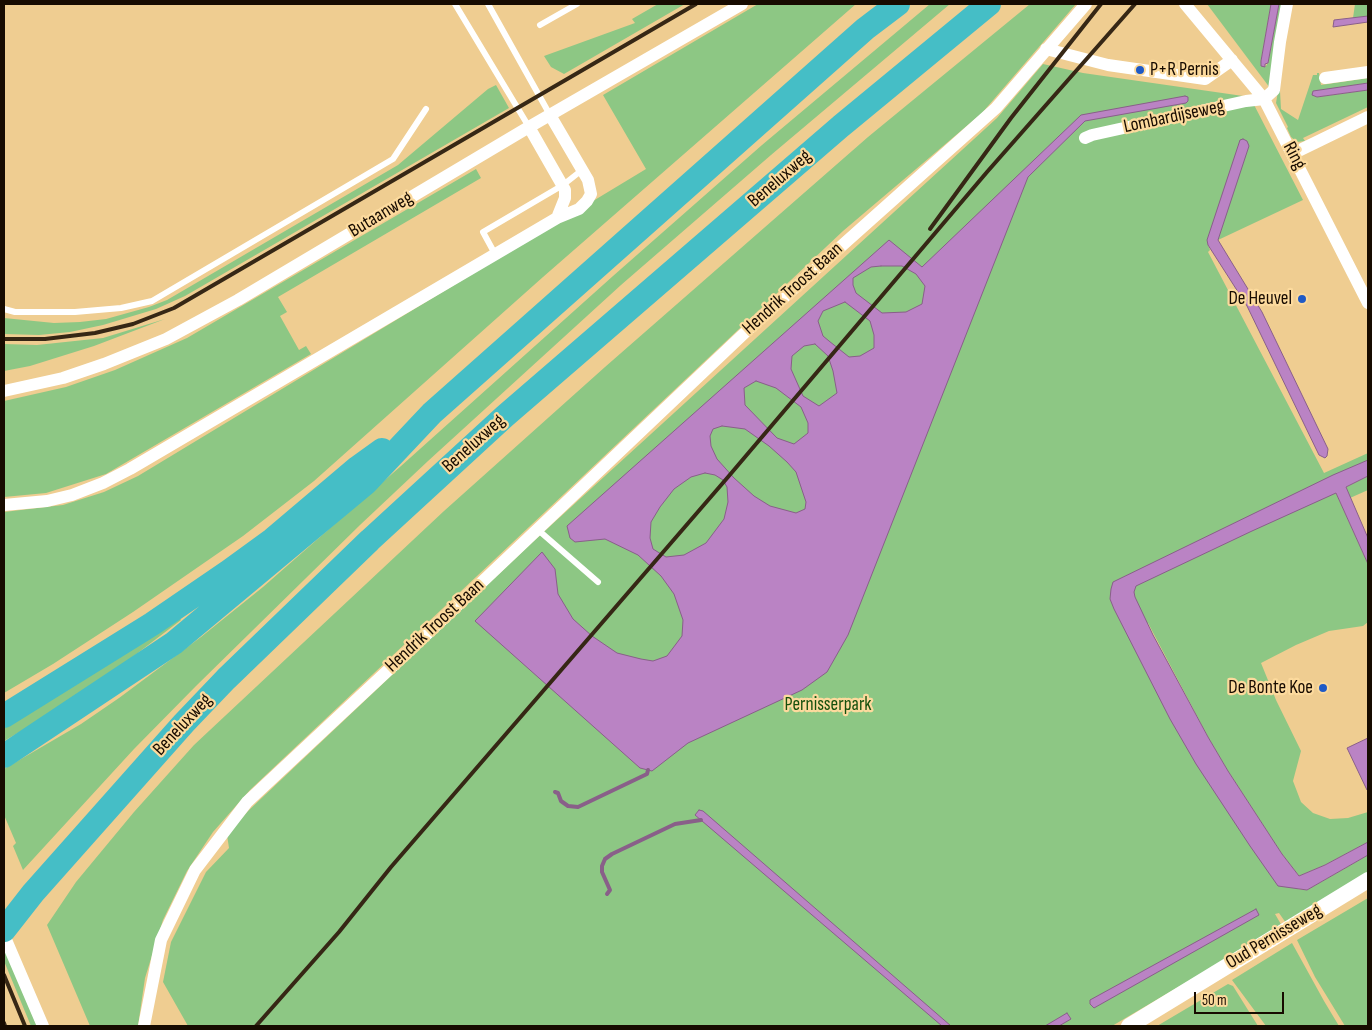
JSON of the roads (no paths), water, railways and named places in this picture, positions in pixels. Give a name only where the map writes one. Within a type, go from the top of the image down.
[{"type":"highway","points":[[4,756],[174,643],[366,483],[432,413],[865,29],[898,4]]},
{"type":"highway","name":"Beneluxweg","points":[[4,930],[33,893],[114,800],[226,680],[370,540],[505,416],[841,126],[989,4]]},
{"type":"highway","points":[[4,716],[152,624],[228,572],[272,540],[357,468],[432,413]]},
{"type":"street","name":"Butaanweg","points":[[4,391],[104,364],[166,339],[238,300],[529,127],[742,4]]},
{"type":"street","name":"Hendrik Troost Baan","points":[[144,1026],[161,940],[195,870],[247,802],[753,325],[996,108],[1086,4]]},
{"type":"street","name":"Ring","points":[[1185,4],[1264,99],[1367,296]]},
{"type":"street","points":[[1264,99],[1274,90],[1287,4]]},
{"type":"street","points":[[1046,49],[1108,65],[1205,80],[1232,60]]},
{"type":"street","points":[[1325,78],[1368,72]]},
{"type":"street","name":"Lombardijseweg","points":[[1085,138],[1264,99]]},
{"type":"street","points":[[4,505],[47,501],[110,480],[557,218],[579,209],[591,194],[588,180],[550,115]]},
{"type":"street","points":[[1292,154],[1368,117]]},
{"type":"street","points":[[529,127],[563,185],[565,198],[557,218]]},
{"type":"street","name":"Oud Pernisseweg","points":[[1129,1026],[1368,880]]},
{"type":"street","points":[[4,935],[43,1026]]},
{"type":"lane","points":[[455,4],[529,127]]},
{"type":"lane","points":[[488,4],[550,115]]},
{"type":"lane","points":[[540,25],[577,4]]},
{"type":"lane","points":[[4,309],[15,312],[75,312],[121,308],[152,300],[394,158],[426,109]]},
{"type":"lane","points":[[495,254],[483,232],[563,185],[582,170]]},
{"type":"lane","points":[[537,528],[598,582]]},
{"type":"waterway","points":[[555,792],[558,793],[561,801],[568,806],[578,807],[647,774],[648,770]]},
{"type":"waterway","points":[[607,894],[610,890],[602,872],[605,859],[675,824],[701,820]]},
{"type":"railway","points":[[4,339],[45,339],[95,333],[133,324],[174,308],[696,4]]},
{"type":"railway","points":[[930,229],[1011,118],[1101,4]]},
{"type":"railway","points":[[256,1026],[339,932],[391,867],[728,477],[987,172],[1135,4]]},
{"type":"railway","points":[[4,975],[25,1026]]},
{"type":"place","name":"P+R Pernis","points":[[1140,70]]},
{"type":"place","name":"De Heuvel","points":[[1302,299]]},
{"type":"place","name":"De Bonte Koe","points":[[1323,688]]},
{"type":"park label","name":"Pernisserpark","points":[[828,705]]}]
